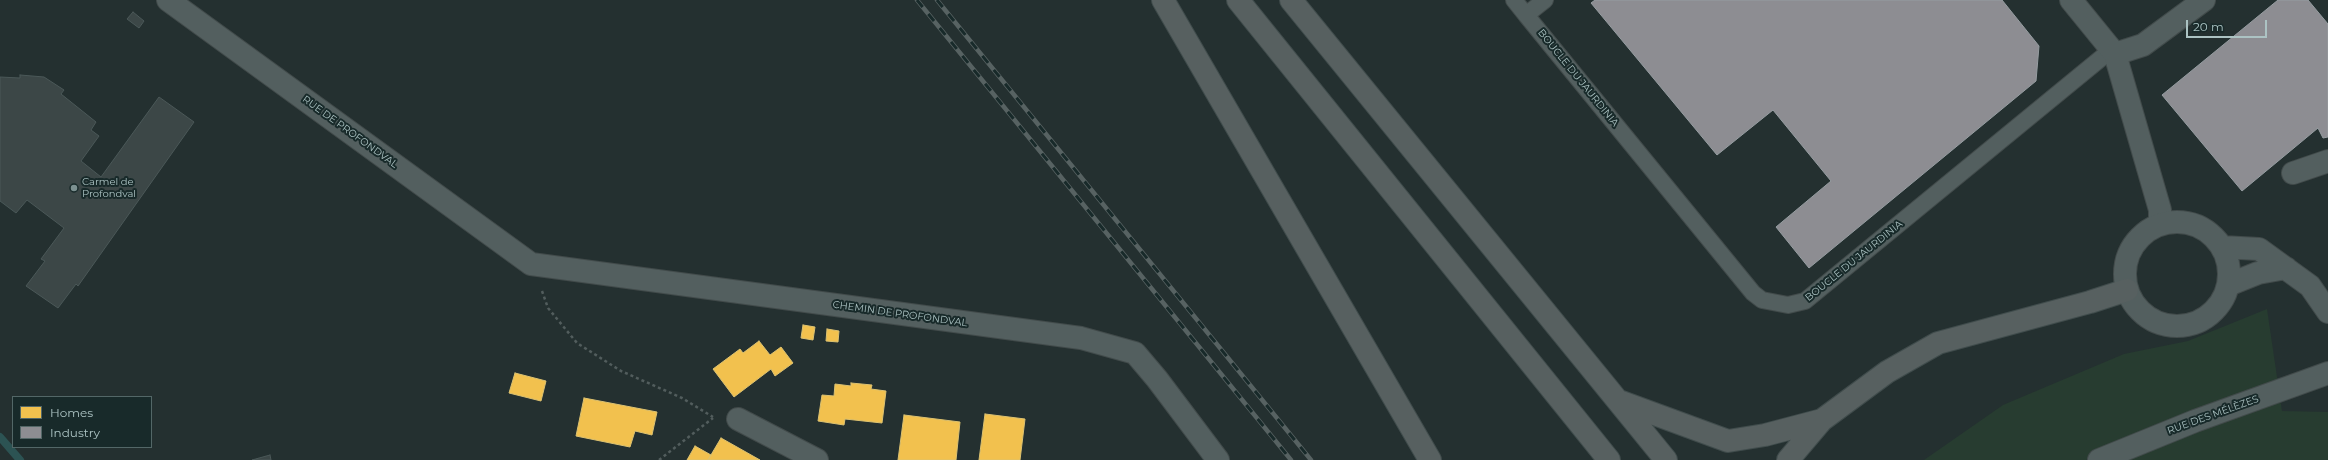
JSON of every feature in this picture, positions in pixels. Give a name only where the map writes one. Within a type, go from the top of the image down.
[{"type":"highway","points":[[1163,0],[1430,460]]},
{"type":"highway","points":[[1238,0],[1609,460]]},
{"type":"highway","points":[[1291,0],[1666,460]]},
{"type":"highway","points":[[1788,460],[1822,420],[1887,372],[1938,343],[2090,302],[2127,290]]},
{"type":"highway","points":[[1618,401],[1728,441],[1765,435],[1822,420]]},
{"type":"street","name":"RUE DE PROFONDVAL","points":[[168,0],[531,264]]},
{"type":"street","points":[[2071,0],[2113,52],[2160,210],[2160,224]]},
{"type":"street","points":[[2113,52],[2143,45],[2204,0]]},
{"type":"street","points":[[2293,173],[2328,161]]},
{"type":"street","points":[[2184,222],[2205,230],[2222,247],[2229,266],[2228,285],[2222,301],[2211,314],[2196,323],[2179,327],[2162,325],[2147,317],[2134,305],[2127,290],[2124,274],[2127,258],[2134,243],[2146,232],[2160,224],[2184,222]]},
{"type":"street","points":[[2222,247],[2259,249],[2310,286],[2328,312]]},
{"type":"street","name":"CHEMIN DE PROFONDVAL","points":[[531,264],[1081,338],[1135,353],[1157,379],[1218,460]]},
{"type":"street","points":[[2228,285],[2258,273],[2286,268]]},
{"type":"street","name":"RUE DES MÉLÈZES","points":[[2100,460],[2194,421],[2328,373]]},
{"type":"street","points":[[738,419],[817,460]]},
{"type":"lane","name":"BOUCLE DU JAURDINIA","points":[[1514,0],[1753,293],[1762,300],[1788,305],[1805,301],[2113,52]]},
{"type":"lane","points":[[1526,15],[1545,0]]},
{"type":"path","points":[[531,264],[548,308],[577,342],[621,371],[682,398],[714,418],[738,419]]},
{"type":"path","points":[[659,460],[714,418]]},
{"type":"green space","points":[[2267,309],[2282,411],[2328,412],[2328,460],[1924,460],[2003,405],[2124,354],[2188,341]]},
{"type":"building: Homes","points":[[803,325],[815,327],[813,340],[801,338]]},
{"type":"building: Homes","points":[[827,329],[839,331],[838,342],[826,341]]},
{"type":"building: Homes","points":[[759,341],[770,355],[781,347],[793,363],[775,376],[771,369],[734,397],[713,369],[740,349],[743,353]]},
{"type":"building: Homes","points":[[515,373],[546,381],[541,401],[509,393]]},
{"type":"building: Homes","points":[[851,383],[872,385],[871,389],[886,391],[882,423],[845,419],[844,425],[818,421],[822,395],[834,396],[835,384],[851,386]]},
{"type":"building: Homes","points":[[584,398],[657,412],[652,435],[635,431],[630,447],[576,436]]},
{"type":"building: Homes","points":[[985,414],[1025,419],[1020,460],[979,460]]},
{"type":"building: Homes","points":[[904,415],[960,422],[956,460],[898,460]]},
{"type":"building: Homes","points":[[721,438],[760,460],[708,460]]},
{"type":"building: Homes","points":[[695,446],[711,455],[708,460],[687,460]]},
{"type":"building: Industry","points":[[1595,0],[2002,0],[2039,46],[2036,81],[1809,268],[1776,227],[1831,181],[1773,110],[1717,155],[1591,3]]},
{"type":"building: Industry","points":[[2278,0],[2308,0],[2328,24],[2328,137],[2323,138],[2318,128],[2242,191],[2162,95]]},
{"type":"building: Other","points":[[133,12],[144,21],[139,28],[127,19]]},
{"type":"building: Other","name":"Carmel de Profondval","points":[[20,75],[44,77],[64,90],[61,94],[96,122],[91,130],[99,136],[81,161],[101,177],[159,97],[194,122],[78,286],[76,284],[58,308],[26,286],[45,261],[41,259],[64,228],[27,200],[16,213],[0,201],[0,77],[20,78]]},
{"type":"building: Other","points":[[270,455],[271,460],[252,460]]},
{"type":"waterway","points":[[0,437],[20,460]]},
{"type":"railway","points":[[917,0],[1291,460]]},
{"type":"railway","points":[[937,0],[1311,460]]},
{"type":"place","name":"Carmel de Profondval","points":[[74,188]]}]
